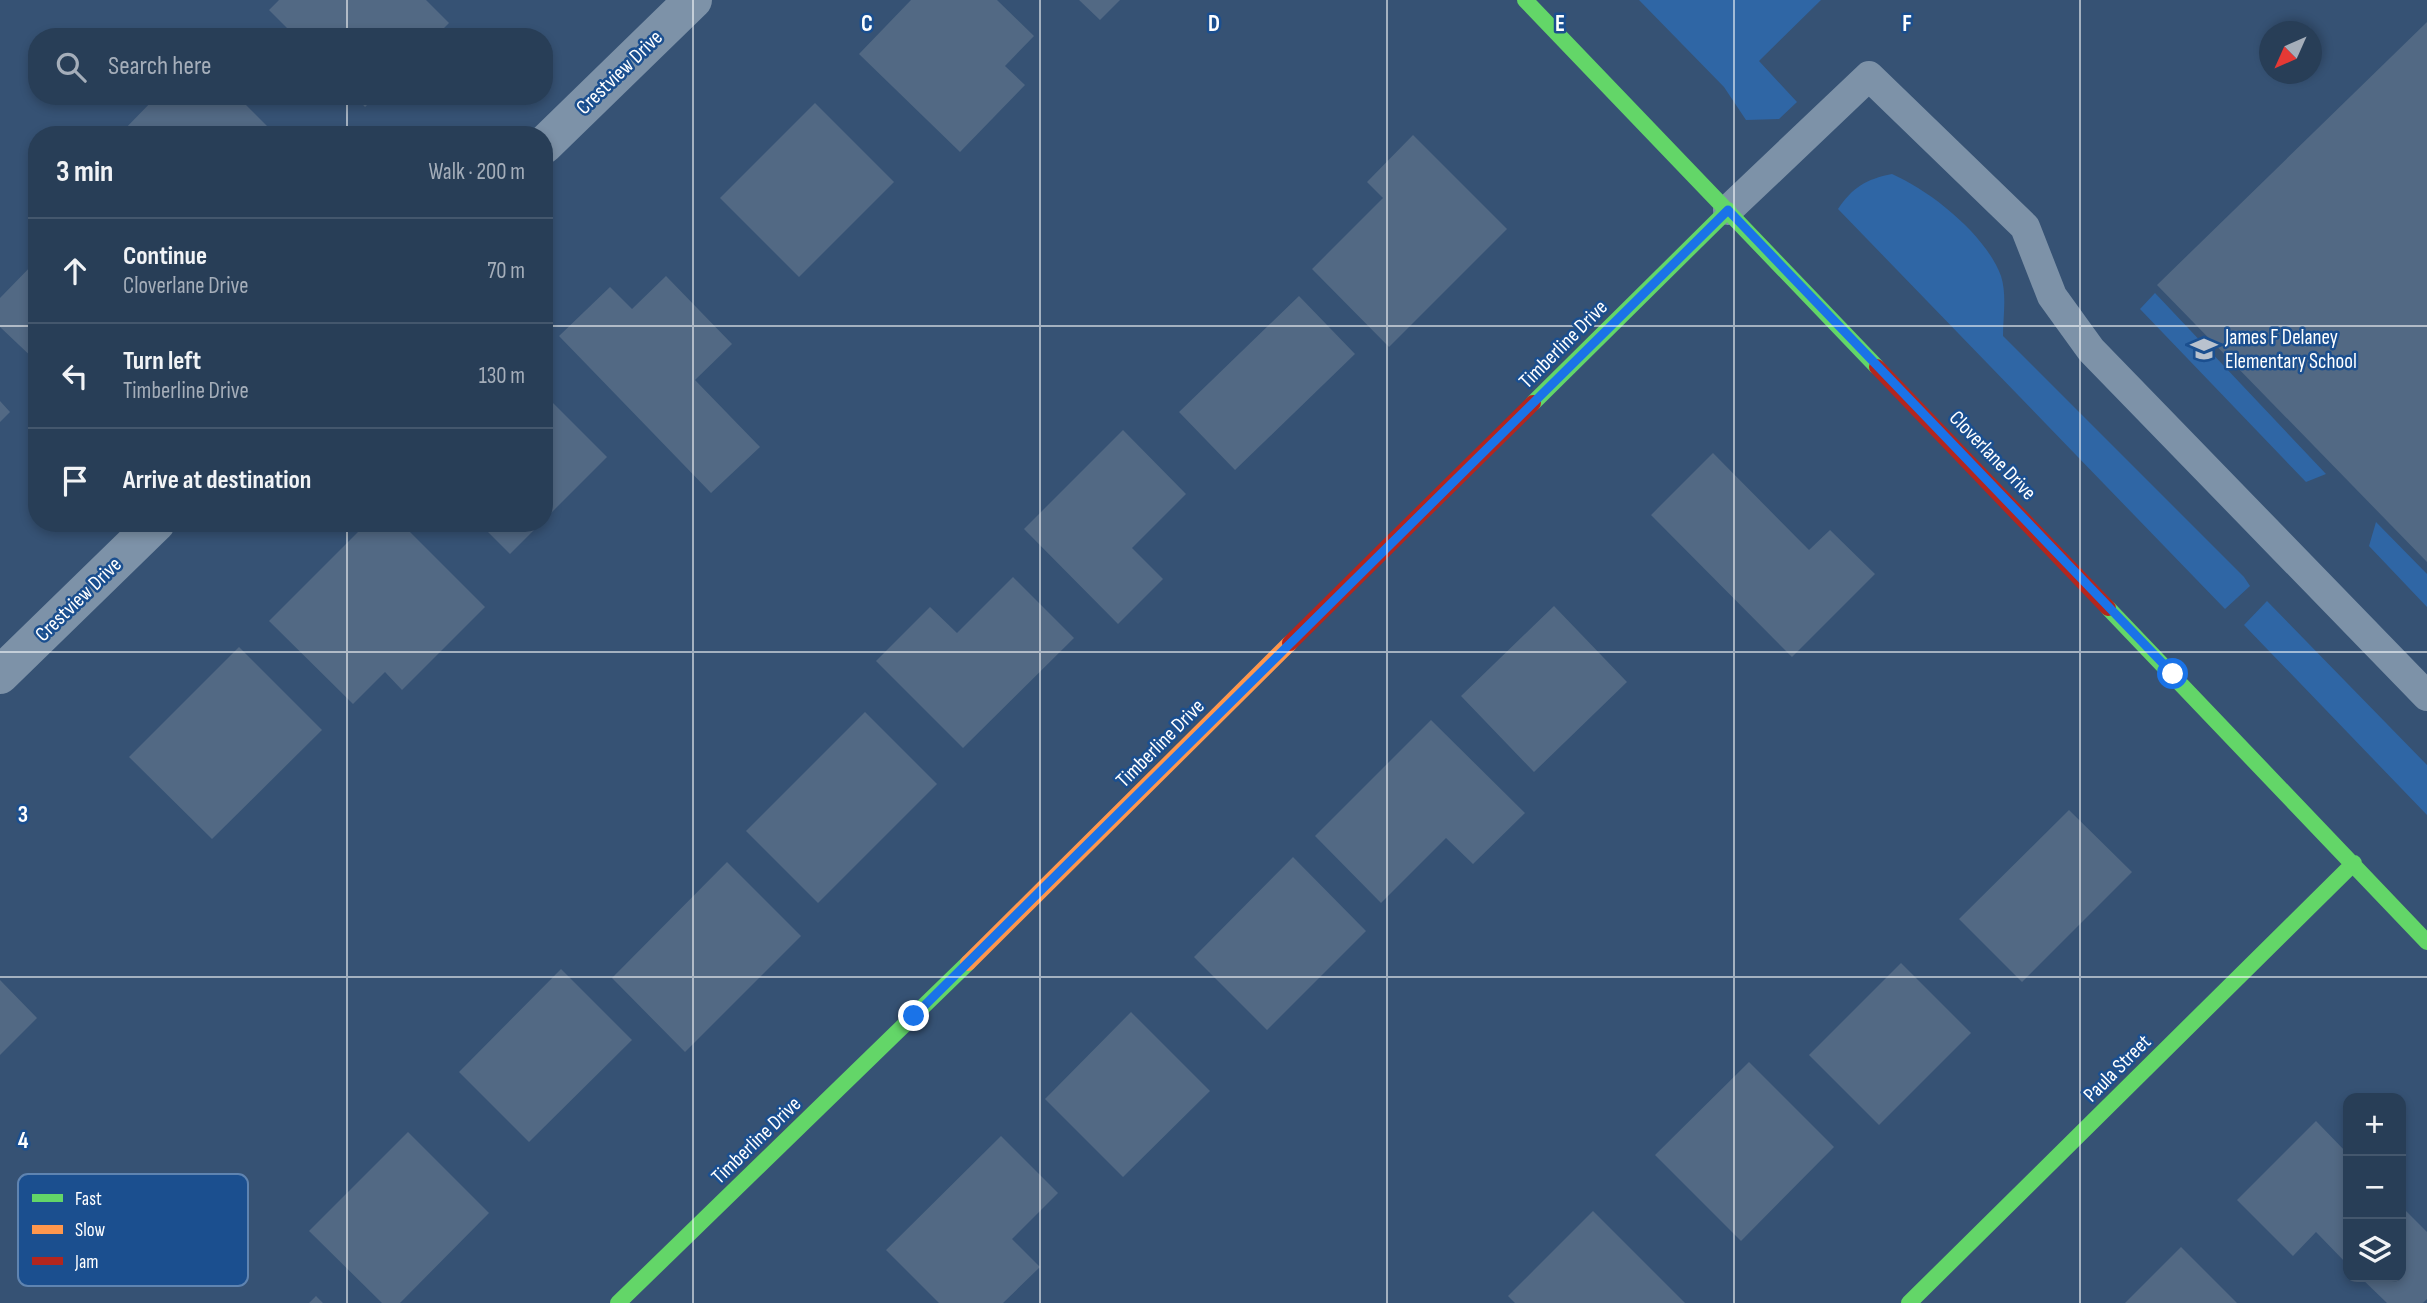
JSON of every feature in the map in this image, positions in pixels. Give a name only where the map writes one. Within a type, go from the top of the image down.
[{"type":"street","name":"Crestview Drive","points":[[553,136],[693,0]]},
{"type":"street","name":"Cloverlane Drive","points":[[1525,0],[2427,942]]},
{"type":"street","name":"Timberline Drive","points":[[618,1303],[924,1006],[1728,210]]},
{"type":"street","name":"Crestview Drive","points":[[0,675],[147,532]]},
{"type":"street","name":"Paula Street","points":[[1909,1303],[2354,863]]},
{"type":"lane","points":[[1728,210],[1869,76],[2025,227],[2052,296],[2091,350],[2427,696]]},
{"type":"shaded area","points":[[1639,0],[1821,0],[1759,61],[1797,102],[1779,119],[1746,120],[1724,87]]},
{"type":"shaded area","points":[[1892,174],[1940,203],[1970,230],[1994,261],[2003,283],[2003,336],[2244,577],[2250,586],[2225,609],[1838,209],[1860,186]]},
{"type":"shaded area","points":[[2155,293],[2326,474],[2306,482],[2140,309]]},
{"type":"shaded area","points":[[2376,522],[2427,574],[2427,607],[2369,546]]},
{"type":"shaded area","points":[[2267,601],[2427,765],[2427,815],[2244,625]]},
{"type":"building","points":[[279,0],[426,0],[449,23],[444,28],[287,28],[269,10]]},
{"type":"building","points":[[911,0],[997,0],[1034,36],[1005,66],[1025,85],[960,152],[859,54]]},
{"type":"building","points":[[1079,0],[1120,0],[1100,20]]},
{"type":"building","points":[[2427,22],[2427,562],[2157,285]]},
{"type":"building","points":[[815,103],[894,182],[799,277],[720,198]]},
{"type":"building","points":[[148,105],[246,105],[267,126],[128,126]]},
{"type":"building","points":[[1413,135],[1507,229],[1389,347],[1312,269],[1383,198],[1367,182]]},
{"type":"building","points":[[28,269],[28,353],[0,327],[0,298]]},
{"type":"building","points":[[666,276],[732,344],[695,380],[760,447],[711,493],[559,336],[610,287],[632,309]]},
{"type":"building","points":[[1299,296],[1355,354],[1235,470],[1179,412]]},
{"type":"building","points":[[0,401],[10,412],[0,422]]},
{"type":"building","points":[[553,403],[607,457],[553,511]]},
{"type":"building","points":[[1123,430],[1186,494],[1132,548],[1163,579],[1118,624],[1024,529]]},
{"type":"building","points":[[1713,453],[1809,550],[1830,530],[1875,574],[1792,657],[1651,515]]},
{"type":"building","points":[[358,532],[410,532],[485,607],[402,690],[385,672],[353,704],[269,621]]},
{"type":"building","points":[[488,532],[532,532],[510,554]]},
{"type":"building","points":[[1013,577],[1074,638],[963,748],[876,661],[930,607],[957,633]]},
{"type":"building","points":[[1554,606],[1627,682],[1534,772],[1461,696]]},
{"type":"building","points":[[239,647],[322,730],[212,839],[129,757]]},
{"type":"building","points":[[865,712],[937,784],[818,903],[746,831]]},
{"type":"building","points":[[1431,720],[1525,813],[1473,864],[1446,838],[1381,903],[1315,836]]},
{"type":"building","points":[[2069,810],[2132,872],[2022,982],[1959,919]]},
{"type":"building","points":[[1293,857],[1366,931],[1267,1030],[1194,957]]},
{"type":"building","points":[[727,862],[801,936],[685,1052],[612,978]]},
{"type":"building","points":[[1901,963],[1971,1033],[1879,1125],[1809,1055]]},
{"type":"building","points":[[561,969],[632,1040],[529,1142],[459,1072]]},
{"type":"building","points":[[0,980],[37,1018],[0,1055]]},
{"type":"building","points":[[1131,1012],[1210,1091],[1123,1177],[1045,1099]]},
{"type":"building","points":[[1749,1062],[1834,1147],[1741,1241],[1655,1155]]},
{"type":"building","points":[[2316,1121],[2343,1149],[2343,1260],[2316,1232],[2293,1256],[2237,1200]]},
{"type":"building","points":[[408,1132],[489,1213],[400,1303],[382,1303],[309,1231]]},
{"type":"building","points":[[1001,1136],[1058,1193],[1012,1239],[1040,1267],[1003,1303],[939,1303],[886,1250]]},
{"type":"building","points":[[1593,1211],[1685,1303],[1515,1303],[1508,1296]]},
{"type":"building","points":[[2406,1211],[2427,1232],[2427,1299],[2423,1303],[2387,1303],[2365,1282],[2406,1282]]},
{"type":"building","points":[[2181,1247],[2237,1303],[2125,1303]]},
{"type":"building","points":[[316,1296],[323,1303],[309,1303]]},
{"type":"traffic: fast","points":[[1525,0],[1877,367]]},
{"type":"traffic: fast","points":[[1533,403],[1728,210]]},
{"type":"traffic: fast","points":[[2108,608],[2427,942]]},
{"type":"traffic: fast","points":[[1909,1303],[2354,863]]},
{"type":"traffic: fast","points":[[618,1303],[968,963]]},
{"type":"traffic: slow","points":[[968,963],[1290,643]]},
{"type":"traffic: jam","points":[[1877,367],[2108,608]]},
{"type":"traffic: jam","points":[[1290,643],[1533,403]]},
{"type":"place","name":"James F Delaney Elementary School","points":[[2204,349]]},
{"type":"route","points":[[914,1016],[1728,210],[2173,674]]}]
